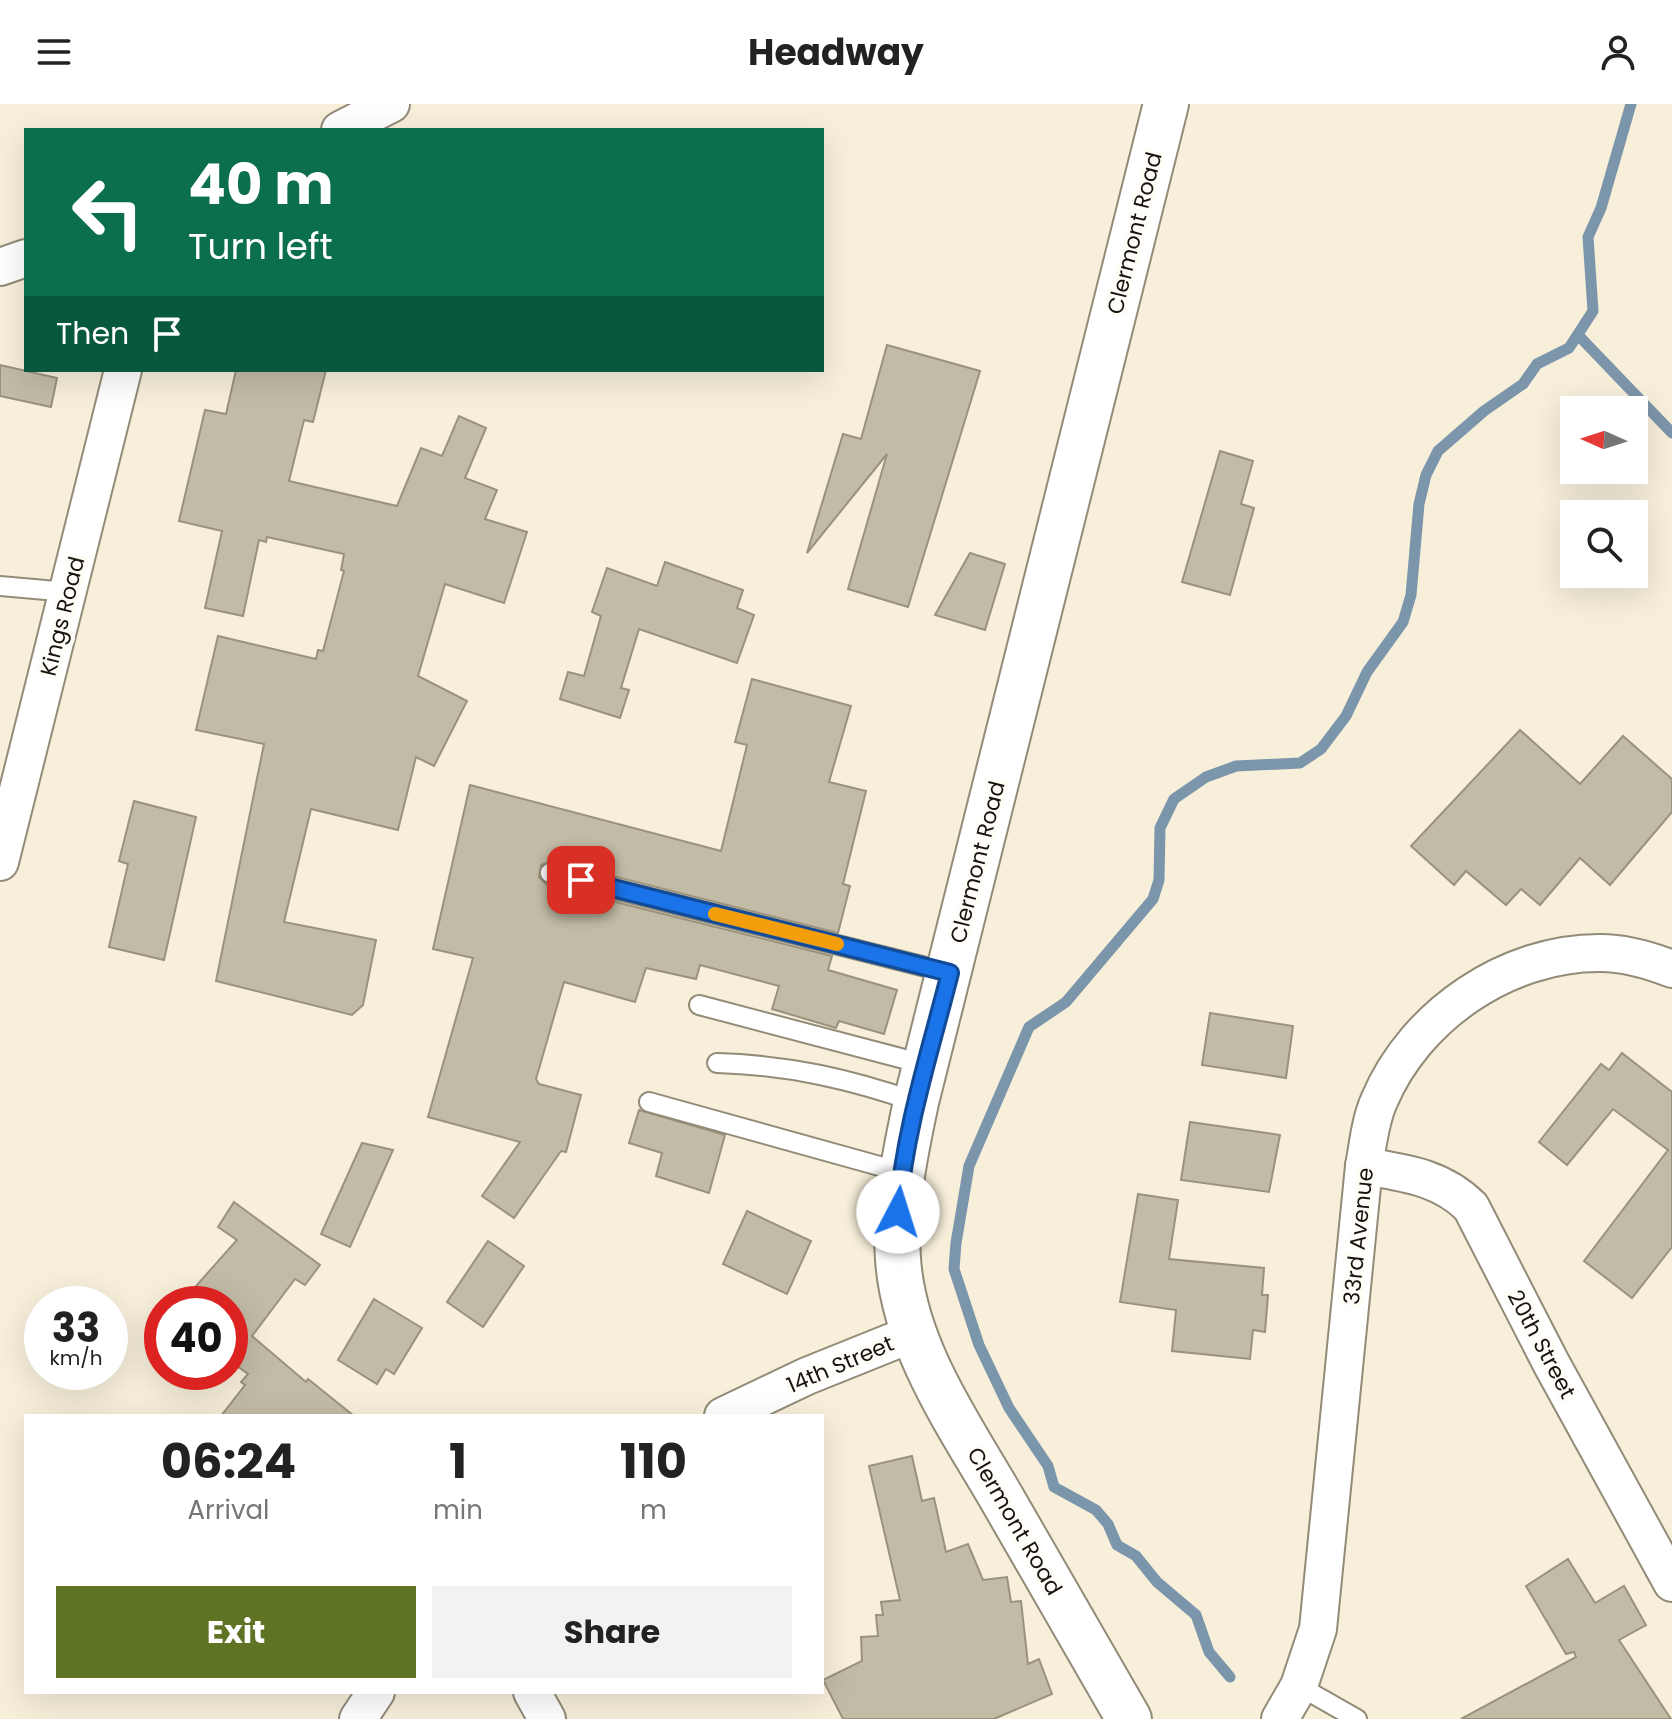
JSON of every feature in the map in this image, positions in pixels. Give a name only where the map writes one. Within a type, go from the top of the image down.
[{"type":"street","points":[[344,128],[391,104]]},
{"type":"street","name":"Clermont Road","points":[[1129,1719],[941,1393],[914,1333],[898,1260],[901,1172],[1166,104]]},
{"type":"street","points":[[0,267],[24,259]]},
{"type":"street","name":"Kings Road","points":[[1,853],[123,372]]},
{"type":"street","name":"33rd Avenue","points":[[1280,1719],[1312,1656],[1321,1605],[1364,1166],[1379,1100],[1416,1040],[1461,997],[1493,980],[1564,955],[1603,952],[1644,958],[1672,969]]},
{"type":"street","name":"20th Street","points":[[1364,1166],[1437,1181],[1455,1191],[1471,1207],[1551,1363],[1672,1583]]},
{"type":"street","name":"14th Street","points":[[727,1414],[807,1376],[914,1333]]},
{"type":"street","points":[[358,1719],[375,1694]]},
{"type":"street","points":[[533,1694],[547,1719]]},
{"type":"lane","points":[[0,586],[68,592]]},
{"type":"lane","points":[[550,873],[950,973]]},
{"type":"lane","points":[[699,1005],[922,1083]]},
{"type":"lane","points":[[717,1063],[806,1069],[856,1081],[922,1083]]},
{"type":"lane","points":[[649,1102],[901,1172]]},
{"type":"lane","points":[[1299,1686],[1357,1719]]},
{"type":"building","points":[[887,345],[980,371],[908,607],[848,589],[887,454],[807,553],[843,434],[861,439]]},
{"type":"building","points":[[0,365],[57,378],[51,407],[0,396]]},
{"type":"building","points":[[236,372],[326,372],[313,422],[304,420],[289,481],[397,506],[421,448],[442,456],[459,416],[486,428],[465,478],[497,490],[485,519],[527,532],[504,603],[445,584],[418,676],[467,701],[434,766],[416,757],[398,830],[311,809],[284,922],[376,940],[363,1005],[352,1015],[216,981],[264,744],[196,730],[218,636],[316,659],[318,650],[323,651],[344,571],[341,570],[344,554],[267,537],[266,542],[259,540],[243,616],[205,608],[222,531],[179,521],[205,410],[226,414]]},
{"type":"building","points":[[1220,451],[1253,461],[1241,504],[1254,508],[1230,595],[1182,582]]},
{"type":"building","points":[[970,553],[1005,564],[985,630],[935,615]]},
{"type":"building","points":[[665,562],[743,590],[737,608],[754,615],[737,663],[639,629],[621,688],[629,690],[620,718],[560,699],[568,672],[584,676],[601,616],[592,612],[607,568],[657,586]]},
{"type":"building","points":[[752,679],[851,706],[829,782],[866,791],[843,884],[850,886],[838,933],[553,861],[541,865],[539,877],[547,885],[832,956],[828,970],[897,990],[884,1034],[839,1021],[836,1028],[772,1009],[779,986],[700,965],[696,979],[646,968],[635,1002],[564,982],[536,1079],[539,1084],[581,1095],[566,1152],[561,1151],[514,1218],[482,1196],[520,1142],[428,1117],[473,958],[433,949],[470,785],[721,851],[747,745],[735,742]]},
{"type":"building","points":[[1520,730],[1580,784],[1623,736],[1672,779],[1672,812],[1610,885],[1580,858],[1540,905],[1521,889],[1506,905],[1466,871],[1454,885],[1411,846]]},
{"type":"building","points":[[134,801],[196,817],[164,960],[109,947],[128,864],[119,861]]},
{"type":"building","points":[[1210,1013],[1293,1026],[1286,1078],[1202,1065]]},
{"type":"building","points":[[1622,1053],[1672,1092],[1672,1247],[1632,1298],[1584,1261],[1668,1150],[1613,1109],[1567,1165],[1539,1142],[1601,1064],[1609,1070]]},
{"type":"building","points":[[639,1110],[725,1135],[709,1193],[656,1176],[662,1153],[629,1143]]},
{"type":"building","points":[[1190,1122],[1280,1135],[1269,1192],[1181,1180]]},
{"type":"building","points":[[362,1143],[393,1150],[350,1247],[321,1234]]},
{"type":"building","points":[[1138,1194],[1178,1200],[1169,1259],[1264,1268],[1262,1295],[1268,1295],[1265,1332],[1253,1330],[1250,1359],[1172,1351],[1176,1310],[1120,1302]]},
{"type":"building","points":[[234,1202],[320,1265],[305,1285],[295,1279],[252,1336],[306,1382],[308,1379],[352,1414],[223,1414],[241,1390],[248,1390],[248,1286],[196,1286],[237,1240],[218,1227]]},
{"type":"building","points":[[747,1211],[811,1241],[787,1294],[723,1264]]},
{"type":"building","points":[[488,1241],[524,1266],[483,1327],[447,1302]]},
{"type":"building","points":[[374,1299],[422,1328],[394,1374],[386,1369],[377,1384],[338,1360]]},
{"type":"building","points":[[912,1456],[922,1501],[934,1498],[946,1552],[968,1544],[983,1580],[1007,1577],[1011,1602],[1021,1601],[1028,1664],[1039,1659],[1052,1694],[994,1719],[843,1719],[824,1680],[862,1661],[861,1637],[878,1636],[876,1615],[883,1615],[881,1602],[900,1600],[869,1466]]},
{"type":"building","points":[[1568,1559],[1595,1603],[1624,1586],[1646,1625],[1619,1640],[1671,1719],[1461,1719],[1576,1657],[1574,1652],[1566,1654],[1526,1586]]},
{"type":"waterway","points":[[1230,1677],[1209,1652],[1196,1615],[1157,1582],[1136,1556],[1117,1545],[1108,1524],[1096,1510],[1054,1487],[1048,1466],[1009,1408],[979,1345],[954,1269],[969,1166],[1029,1027],[1066,1002],[1153,899],[1159,880],[1160,828],[1174,799],[1206,777],[1236,766],[1300,763],[1321,749],[1346,716],[1367,672],[1403,622],[1411,595],[1419,504],[1426,475],[1438,451],[1484,411],[1523,384],[1537,364],[1569,348],[1593,311],[1588,237],[1601,208],[1631,104]]},
{"type":"waterway","points":[[1578,335],[1672,433]]},
{"type":"slow traffic","points":[[715,914],[837,944]]},
{"type":"route","points":[[581,880],[950,973],[916,1102],[901,1172],[898,1212]]}]
